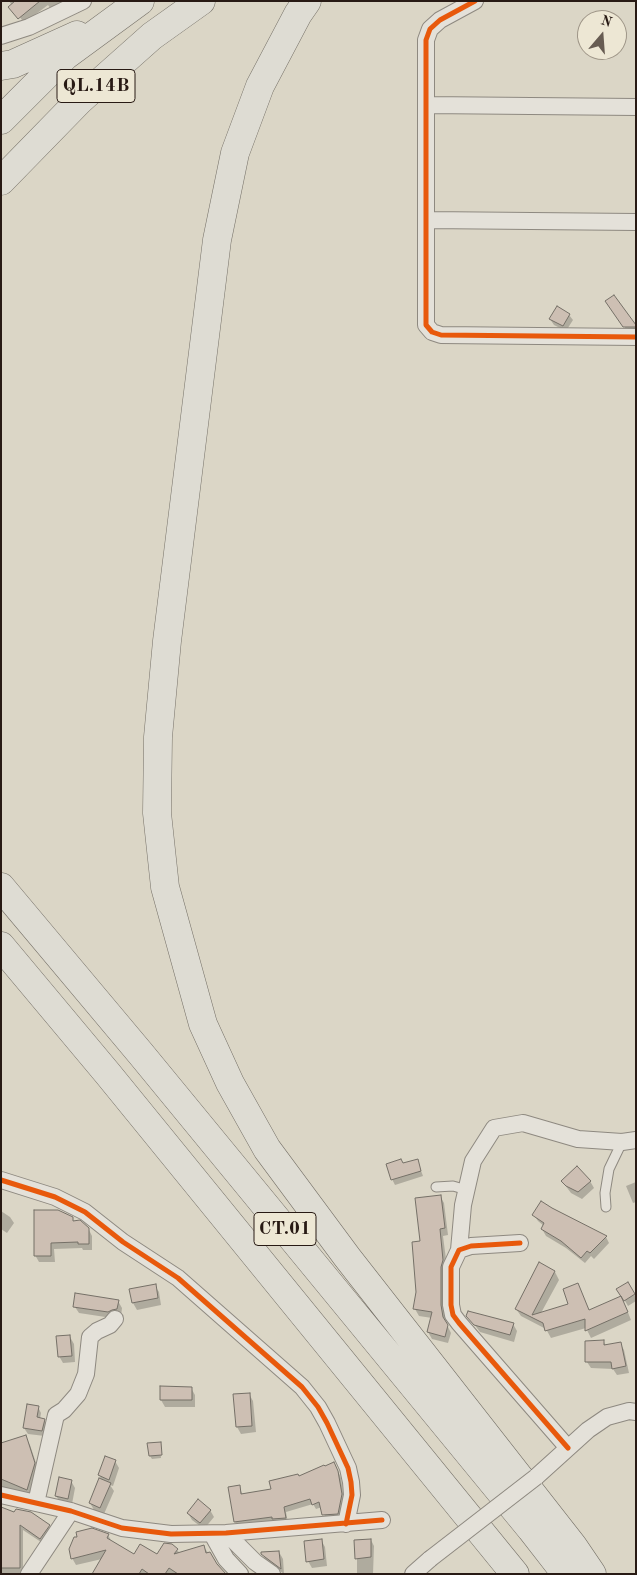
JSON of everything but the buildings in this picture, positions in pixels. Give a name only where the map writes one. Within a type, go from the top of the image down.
[{"type":"highway","points":[[1,66],[13,64],[74,37],[135,1]]},
{"type":"highway","name":"QL.14B","points":[[1,120],[66,56],[140,1]]},
{"type":"highway","name":"QL.14B","points":[[1,182],[80,100],[152,36],[201,1]]},
{"type":"highway","points":[[307,1],[298,14],[260,86],[235,153],[216,240],[168,631],[158,737],[157,813],[165,887],[203,1024],[230,1083],[267,1149],[347,1257],[573,1546],[592,1574]]},
{"type":"highway","name":"CT.01","points":[[1,887],[141,1054],[566,1574]]},
{"type":"highway","name":"CT.01","points":[[1,946],[114,1081],[516,1574]]},
{"type":"street","points":[[1,36],[29,27],[83,1]]},
{"type":"street","points":[[475,1],[440,20],[430,29],[426,40],[426,325],[432,332],[441,335],[636,336]]},
{"type":"street","points":[[426,105],[636,106]]},
{"type":"street","points":[[426,220],[636,222]]},
{"type":"street","points":[[568,1448],[453,1315],[451,1305],[451,1267],[459,1250],[463,1205],[473,1161],[494,1128],[523,1123],[578,1139],[629,1141]]},
{"type":"street","points":[[1,1180],[55,1196],[85,1212],[123,1242],[178,1278],[302,1387],[318,1407],[348,1468],[352,1495],[346,1524]]},
{"type":"street","points":[[459,1250],[471,1246],[520,1243]]},
{"type":"street","points":[[36,1503],[56,1415],[64,1410],[78,1394],[86,1374],[90,1337],[97,1331],[110,1325],[115,1319]]},
{"type":"street","points":[[413,1574],[536,1477],[588,1430],[607,1416],[629,1411],[636,1412]]},
{"type":"street","points":[[1,1494],[71,1511],[122,1528],[171,1534],[219,1533],[382,1520]]},
{"type":"street","points":[[29,1574],[71,1511]]},
{"type":"street","points":[[219,1533],[226,1559],[240,1574]]},
{"type":"street","points":[[219,1533],[272,1574]]},
{"type":"lane","points":[[606,1207],[605,1193],[609,1169],[629,1141]]},
{"type":"lane","points":[[436,1187],[453,1186],[466,1190]]},
{"type":"cycle path","points":[[475,1],[440,20],[430,29],[426,40],[426,325],[432,332],[441,335],[636,337]]},
{"type":"cycle path","points":[[1,1180],[55,1197],[85,1212],[123,1242],[178,1278],[302,1387],[318,1407],[348,1468],[352,1495],[346,1524]]},
{"type":"cycle path","points":[[520,1243],[471,1246],[459,1250],[451,1267],[451,1305],[453,1315],[568,1448]]},
{"type":"cycle path","points":[[1,1495],[71,1511],[122,1528],[171,1534],[226,1533],[382,1520]]}]
